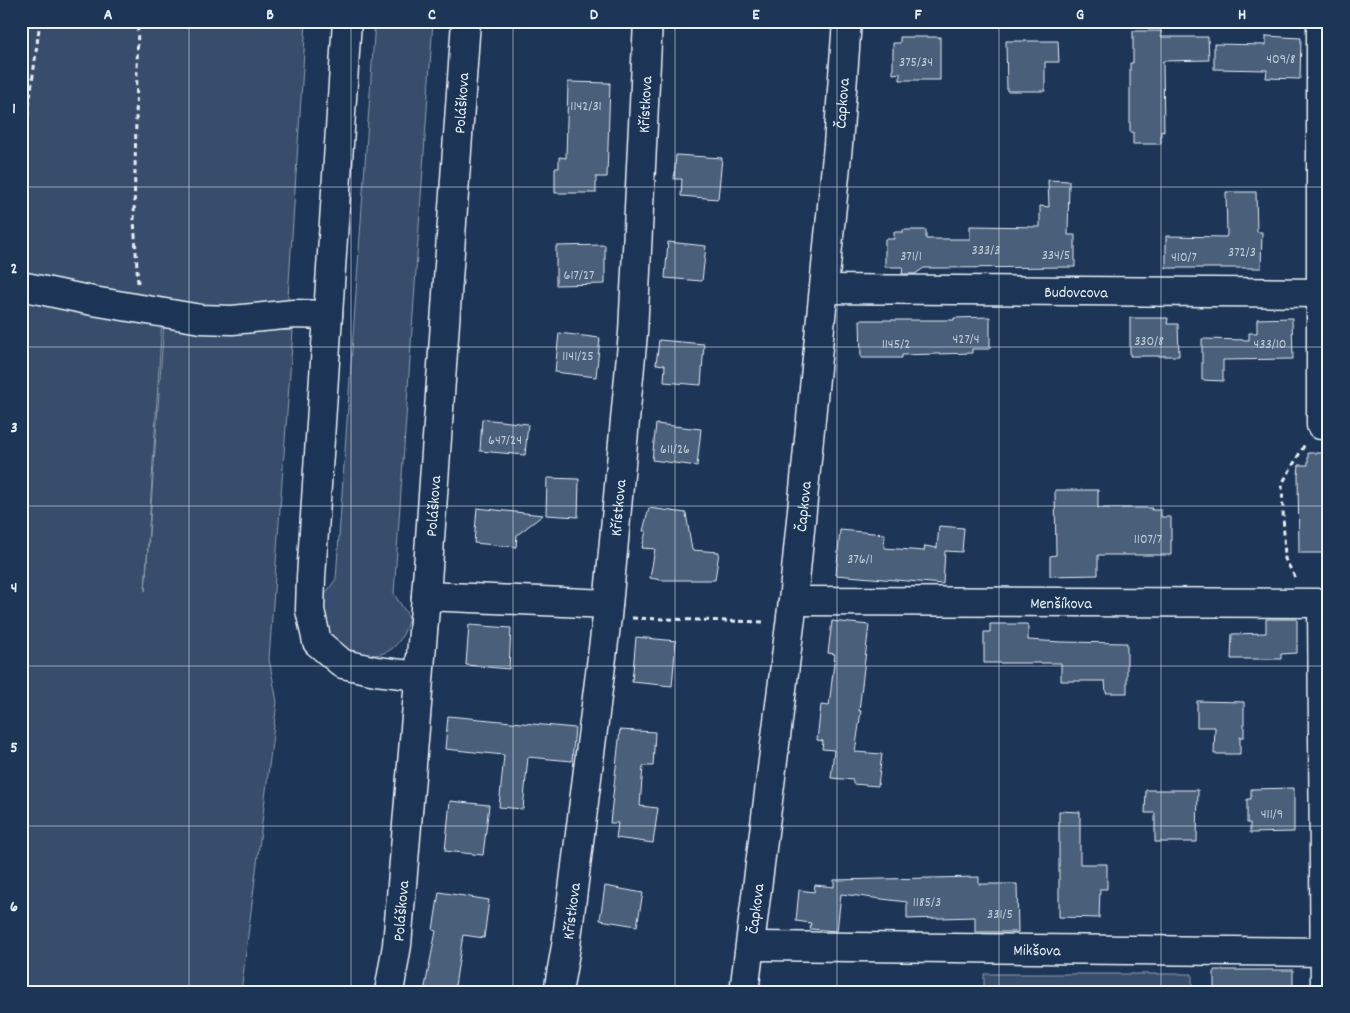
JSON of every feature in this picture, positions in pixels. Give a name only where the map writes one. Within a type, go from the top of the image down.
[{"type":"street","points":[[347,21],[310,610],[317,642],[343,664],[376,671],[419,676]]},
{"type":"street","name":"Poláškova","points":[[389,992],[397,945],[426,596],[466,21]]},
{"type":"street","name":"Křístkova","points":[[558,992],[566,946],[607,611],[633,333],[648,21]]},
{"type":"street","name":"Čapkova","points":[[744,992],[792,612],[838,145],[847,21]]},
{"type":"street","points":[[1321,21],[1325,293],[1321,425]]},
{"type":"street","points":[[21,286],[174,316],[211,320],[294,314],[328,315]]},
{"type":"street","name":"Budovcova","points":[[824,289],[1325,293]]},
{"type":"street","points":[[426,596],[607,611]]},
{"type":"street","points":[[1320,603],[1325,992]]},
{"type":"street","name":"Menšíkova","points":[[792,612],[1320,603]]},
{"type":"street","name":"Mikšova","points":[[751,946],[1324,952]]},
{"type":"path","points":[[21,168],[40,21]]},
{"type":"path","points":[[138,21],[134,220],[140,308]]},
{"type":"path","points":[[1320,603],[1285,559],[1282,484],[1310,434],[1321,425]]},
{"type":"path","points":[[607,611],[792,612]]},
{"type":"shaded area","points":[[21,21],[306,21],[286,328],[162,320],[145,591],[164,322],[293,331],[269,659],[277,702],[241,992],[21,992]]},
{"type":"shaded area","points":[[375,21],[433,21],[394,594],[409,617],[402,635],[394,647],[383,653],[367,655],[344,648],[333,638],[326,624],[323,597],[336,579]]},
{"type":"shaded area","points":[[984,974],[1192,974],[1192,992],[984,992]]},
{"type":"building","points":[[1133,31],[1161,31],[1161,37],[1208,37],[1209,60],[1163,61],[1164,132],[1161,131],[1161,144],[1133,144],[1133,132],[1130,132],[1130,63],[1133,63]]},
{"type":"building","points":[[1266,36],[1301,38],[1300,79],[1266,78],[1267,70],[1214,69],[1214,44],[1266,45]]},
{"type":"building","points":[[900,37],[940,37],[940,80],[900,80],[900,73],[893,74],[893,43],[900,43]]},
{"type":"building","points":[[1006,41],[1058,41],[1059,62],[1045,62],[1045,91],[1007,91]]},
{"type":"building","points":[[568,82],[610,83],[607,177],[596,177],[596,193],[555,193],[555,168],[559,168],[559,157],[566,158]]},
{"type":"building","points":[[676,155],[722,158],[718,199],[681,196],[682,179],[674,179]]},
{"type":"building","points":[[1048,180],[1069,181],[1068,235],[1075,235],[1075,267],[924,268],[915,274],[902,274],[903,267],[885,267],[885,239],[894,239],[894,232],[926,230],[926,239],[970,239],[970,226],[1040,227],[1040,206],[1049,207]]},
{"type":"building","points":[[1226,192],[1256,192],[1257,232],[1262,232],[1261,268],[1166,268],[1166,236],[1226,237]]},
{"type":"building","points":[[668,242],[706,246],[702,281],[665,278]]},
{"type":"building","points":[[605,245],[605,284],[556,285],[556,246]]},
{"type":"building","points":[[990,317],[990,349],[972,349],[972,353],[902,355],[902,358],[861,358],[860,320],[954,320],[954,318]]},
{"type":"building","points":[[1130,318],[1168,318],[1167,324],[1178,324],[1179,356],[1130,356]]},
{"type":"building","points":[[1292,318],[1293,359],[1223,360],[1223,381],[1202,380],[1202,339],[1249,340],[1249,333],[1257,333],[1257,319]]},
{"type":"building","points":[[559,333],[600,338],[596,377],[555,372]]},
{"type":"building","points":[[659,340],[704,344],[701,385],[664,382],[665,365],[656,364]]},
{"type":"building","points":[[482,419],[528,424],[525,455],[480,451]]},
{"type":"building","points":[[656,424],[701,429],[697,466],[652,460]]},
{"type":"building","points":[[1308,453],[1329,453],[1329,553],[1299,553],[1298,475],[1299,465],[1308,465]]},
{"type":"building","points":[[547,478],[579,479],[578,517],[546,515]]},
{"type":"building","points":[[1055,490],[1098,490],[1098,508],[1152,508],[1151,510],[1161,510],[1161,517],[1171,517],[1171,555],[1098,555],[1098,575],[1050,576],[1050,556],[1056,555]]},
{"type":"building","points":[[477,508],[543,515],[517,535],[516,547],[474,543]]},
{"type":"building","points":[[649,508],[686,513],[692,550],[719,552],[715,580],[661,580],[650,578],[655,549],[642,548],[646,531],[643,531]]},
{"type":"building","points":[[939,526],[964,528],[962,552],[945,551],[943,584],[836,575],[840,530],[885,534],[884,548],[924,551],[925,546],[937,548]]},
{"type":"building","points":[[1266,619],[1297,619],[1297,653],[1281,654],[1281,659],[1231,659],[1232,634],[1266,633]]},
{"type":"building","points":[[832,621],[869,625],[855,752],[882,754],[878,786],[853,784],[853,780],[831,778],[834,750],[822,749],[823,741],[817,740],[821,705],[829,706],[835,654],[828,653]]},
{"type":"building","points":[[990,624],[1028,624],[1028,640],[1127,643],[1127,693],[1106,693],[1105,681],[1061,681],[1061,663],[984,663],[984,632],[990,632]]},
{"type":"building","points":[[469,625],[511,628],[509,669],[466,665]]},
{"type":"building","points":[[636,637],[676,641],[672,686],[632,682]]},
{"type":"building","points":[[1197,701],[1244,702],[1244,737],[1240,737],[1240,754],[1214,754],[1215,727],[1197,727]]},
{"type":"building","points":[[448,716],[575,728],[572,761],[528,757],[523,809],[499,807],[504,755],[445,749]]},
{"type":"building","points":[[620,730],[655,732],[653,766],[643,766],[640,806],[658,808],[653,843],[616,838],[618,823],[610,823]]},
{"type":"building","points":[[1294,788],[1294,832],[1250,833],[1250,823],[1247,823],[1247,799],[1251,799],[1251,789]]},
{"type":"building","points":[[1146,790],[1198,790],[1197,842],[1155,842],[1155,813],[1145,813]]},
{"type":"building","points":[[450,801],[489,805],[483,855],[445,851]]},
{"type":"building","points":[[1059,811],[1080,812],[1080,864],[1107,864],[1107,889],[1100,889],[1099,918],[1059,917]]},
{"type":"building","points":[[979,877],[979,884],[1017,884],[1018,932],[975,932],[975,917],[907,919],[907,902],[841,894],[837,931],[810,929],[811,923],[796,921],[799,890],[814,892],[815,885],[834,887],[834,880]]},
{"type":"building","points":[[605,886],[643,893],[637,926],[600,920]]},
{"type":"building","points":[[439,892],[489,900],[484,938],[463,935],[454,992],[424,992],[436,931],[433,930]]},
{"type":"building","points":[[1214,970],[1293,970],[1293,992],[1214,992]]}]
